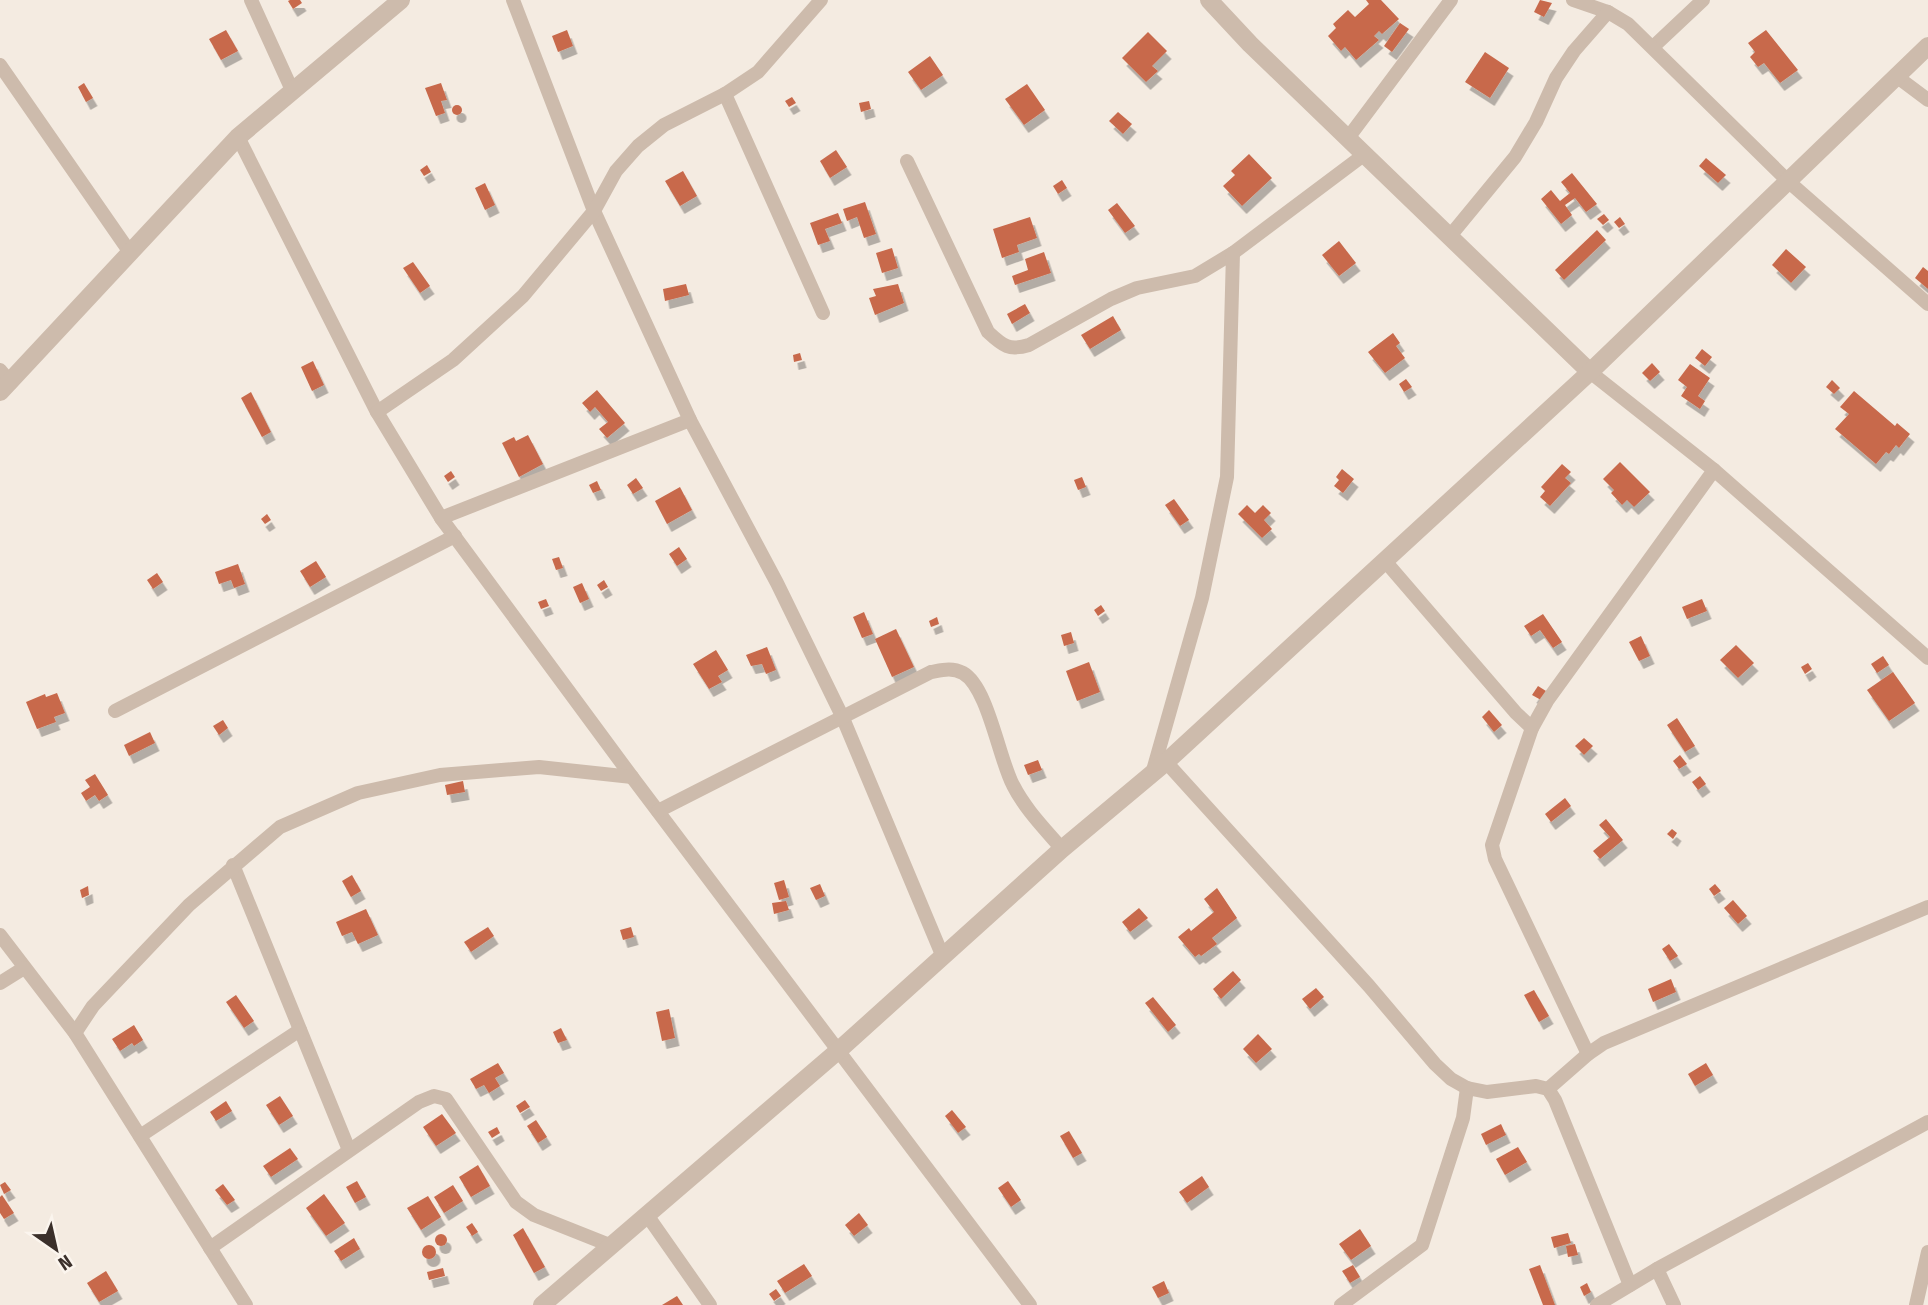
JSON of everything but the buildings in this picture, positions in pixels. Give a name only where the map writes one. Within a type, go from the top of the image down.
[{"type":"street","points":[[251,0],[292,90]]},
{"type":"street","points":[[4,382],[238,137],[401,0]]},
{"type":"street","points":[[513,0],[594,211],[690,420],[777,583],[842,716],[943,957]]},
{"type":"street","points":[[377,412],[453,360],[523,296],[594,211],[616,171],[638,146],[664,125],[725,94],[758,72],[821,0]]},
{"type":"street","points":[[1209,0],[1250,44],[1590,372],[1714,470],[1928,658]]},
{"type":"street","points":[[1348,138],[1451,0]]},
{"type":"street","points":[[1573,0],[1608,12],[1629,24],[1789,182],[1928,304]]},
{"type":"street","points":[[1653,47],[1703,0]]},
{"type":"street","points":[[1450,236],[1515,157],[1536,122],[1556,78],[1574,51],[1608,12]]},
{"type":"street","points":[[542,1305],[839,1050],[1062,849],[1159,768],[1590,372],[1928,46]]},
{"type":"street","points":[[0,65],[130,251]]},
{"type":"street","points":[[1896,76],[1928,100]]},
{"type":"street","points":[[725,94],[823,313]]},
{"type":"street","points":[[238,137],[377,412],[441,518],[632,777],[1030,1305]]},
{"type":"street","points":[[906,161],[988,332],[1004,347],[1014,349],[1029,345],[1111,299],[1137,288],[1195,276],[1233,253],[1365,154]]},
{"type":"street","points":[[1159,768],[1202,598],[1227,477],[1233,253]]},
{"type":"street","points":[[441,518],[690,420]]},
{"type":"street","points":[[1588,1054],[1495,859],[1492,845],[1532,728],[1547,701],[1714,470]]},
{"type":"street","points":[[115,711],[455,536]]},
{"type":"street","points":[[1385,561],[1532,728]]},
{"type":"street","points":[[658,811],[931,672],[947,669],[969,677],[984,703],[1011,782],[1021,799],[1062,849]]},
{"type":"street","points":[[75,1033],[93,1006],[189,905],[280,827],[358,793],[440,775],[539,767],[632,777]]},
{"type":"street","points":[[1159,768],[1369,986],[1434,1064],[1451,1079],[1467,1088],[1487,1092],[1536,1086],[1548,1089],[1555,1100],[1630,1285]]},
{"type":"street","points":[[233,865],[349,1150]]},
{"type":"street","points":[[1548,1089],[1604,1043],[1928,907]]},
{"type":"street","points":[[0,935],[75,1033],[246,1305]]},
{"type":"street","points":[[0,983],[24,968]]},
{"type":"street","points":[[140,1136],[300,1030]]},
{"type":"street","points":[[1341,1305],[1422,1245],[1463,1118],[1467,1088]]},
{"type":"street","points":[[210,1248],[419,1102],[434,1096],[446,1099],[516,1202],[534,1215],[612,1246]]},
{"type":"street","points":[[1597,1305],[1657,1269],[1928,1122]]},
{"type":"street","points":[[648,1214],[710,1305]]},
{"type":"street","points":[[1916,1305],[1928,1252]]},
{"type":"street","points":[[1657,1269],[1674,1305]]}]
